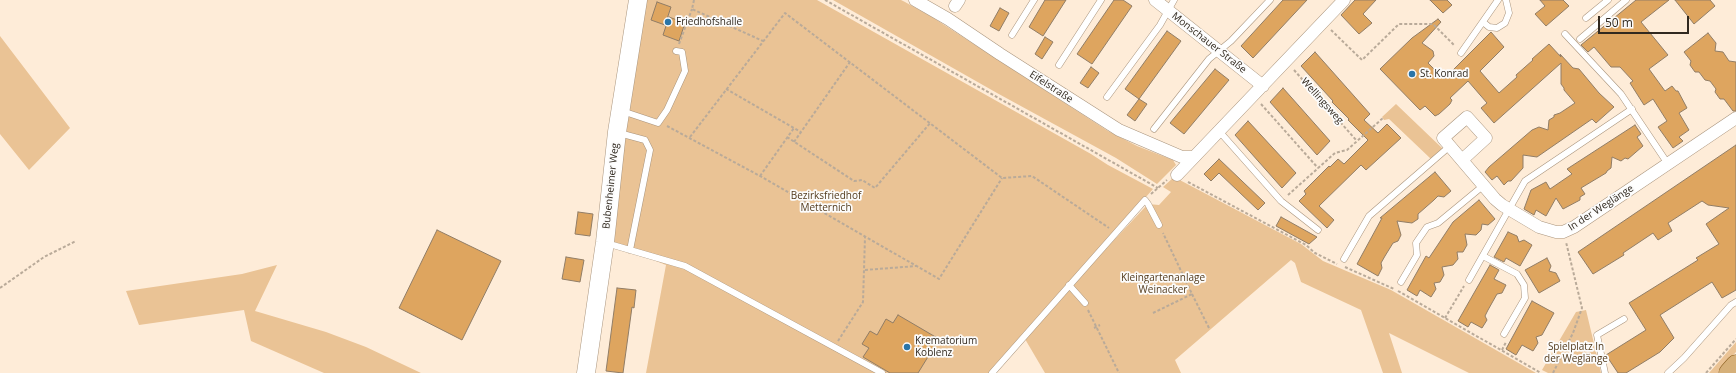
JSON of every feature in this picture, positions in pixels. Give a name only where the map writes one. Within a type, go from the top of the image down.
[{"type":"main road","points":[[1729,373],[1736,365]]},
{"type":"street","name":"Bubenheimer Weg","points":[[586,373],[605,242],[617,132],[622,111],[638,0]]},
{"type":"street","name":"Eifelstraße","points":[[916,0],[1119,130],[1182,157],[1194,157]]},
{"type":"street","name":"Monschauer Straße","points":[[1155,0],[1171,5],[1220,50],[1263,86]]},
{"type":"street","points":[[1177,174],[1287,62],[1344,0]]},
{"type":"street","points":[[1450,146],[1443,138],[1467,117],[1486,138],[1462,160]]},
{"type":"street","name":"In der Weglänge","points":[[1450,146],[1495,199],[1509,210],[1539,227],[1556,232],[1563,232],[1574,227],[1736,118]]},
{"type":"lane","points":[[1012,35],[1034,0]]},
{"type":"lane","points":[[1059,65],[1102,0]]},
{"type":"lane","points":[[1154,129],[1209,59],[1231,41],[1270,0]]},
{"type":"lane","points":[[1461,53],[1498,0]]},
{"type":"lane","points":[[1483,22],[1489,27],[1497,28],[1505,23],[1509,13],[1506,0]]},
{"type":"lane","points":[[1586,18],[1608,0]]},
{"type":"lane","points":[[1580,39],[1626,0]]},
{"type":"lane","points":[[1107,97],[1171,5]]},
{"type":"lane","points":[[1565,34],[1621,94],[1668,164]]},
{"type":"lane","points":[[622,111],[658,123],[667,110],[685,70],[682,52],[676,51]]},
{"type":"lane","points":[[1469,280],[1525,181],[1632,109]]},
{"type":"lane","points":[[1219,131],[1281,201],[1318,230]]},
{"type":"lane","points":[[617,132],[645,140],[650,150],[630,250]]},
{"type":"lane","points":[[1344,259],[1369,216],[1450,146]]},
{"type":"lane","points":[[1401,282],[1417,256],[1416,243],[1427,227],[1438,223],[1484,185]]},
{"type":"lane","points":[[992,373],[1145,200],[1159,225]]},
{"type":"lane","points":[[605,242],[685,266],[835,346],[882,373]]},
{"type":"lane","points":[[1483,256],[1517,274],[1524,285],[1525,298],[1504,334]]},
{"type":"lane","points":[[1069,285],[1085,303]]},
{"type":"lane","points":[[1668,373],[1684,358],[1731,305],[1736,302]]},
{"type":"lane","points":[[1605,373],[1597,335],[1624,318]]},
{"type":"path","points":[[676,51],[694,0]]},
{"type":"path","points":[[825,0],[1158,188],[1162,183],[1177,174],[1185,180],[1306,245],[1315,253],[1327,260],[1388,285],[1541,373]]},
{"type":"path","points":[[692,9],[763,41]]},
{"type":"path","points":[[690,137],[784,13],[931,122],[1002,178],[1032,176],[1116,233]]},
{"type":"path","points":[[1323,23],[1362,60],[1399,24],[1433,24],[1461,53]]},
{"type":"path","points":[[794,142],[850,62]]},
{"type":"path","name":"Wellingsweg","points":[[1287,62],[1358,141]]},
{"type":"path","points":[[726,89],[801,132]]},
{"type":"path","points":[[1253,96],[1318,168]]},
{"type":"path","points":[[1281,201],[1335,153],[1347,150],[1383,118]]},
{"type":"path","points":[[787,137],[854,181],[862,180],[875,188],[931,122]]},
{"type":"path","points":[[658,123],[690,137],[938,279],[1002,178]]},
{"type":"path","points":[[760,176],[794,128]]},
{"type":"path","points":[[1159,225],[1209,328]]},
{"type":"path","points":[[1553,373],[1573,334],[1582,308],[1563,232]]},
{"type":"path","points":[[835,346],[863,302],[865,237]]},
{"type":"path","points":[[0,288],[44,257],[76,241]]},
{"type":"path","points":[[865,270],[916,266]]},
{"type":"path","points":[[1445,318],[1463,287],[1469,280]]},
{"type":"path","points":[[1153,313],[1192,294]]},
{"type":"path","points":[[1085,303],[1095,328],[1119,373]]},
{"type":"path","points":[[1095,328],[1100,325]]},
{"type":"path","points":[[1706,373],[1736,339]]},
{"type":"green space","name":"Bezirksfriedhof Metternich","points":[[645,0],[817,0],[1153,189],[990,373],[646,373],[666,265],[656,261],[656,255],[610,241]]},
{"type":"green space","points":[[833,0],[901,0],[932,17],[1108,131],[1137,146],[1173,160],[1176,165],[1157,184],[1116,158],[997,93]]},
{"type":"green space","points":[[0,36],[70,128],[29,170],[0,134]]},
{"type":"green space","points":[[1396,104],[1443,149],[1431,159],[1389,119],[1384,120],[1382,117]]},
{"type":"green space","name":"Kleingartenanlage Weinacker","points":[[1174,177],[1301,244],[1323,261],[1391,290],[1536,373],[1469,373],[1389,333],[1402,373],[1383,373],[1361,310],[1301,282],[1295,263],[1291,260],[1175,360],[1181,373],[1045,373],[1025,339],[1085,271],[1148,204],[1159,205],[1171,192],[1163,187]]},
{"type":"green space","points":[[277,265],[255,311],[326,332],[366,347],[421,373],[324,373],[251,341],[244,310],[139,325],[126,291],[242,274]]},
{"type":"green space","name":"Spielplatz In der Weglänge","points":[[1586,310],[1601,373],[1548,373],[1542,370],[1576,312]]},
{"type":"green space","points":[[1736,342],[1736,352],[1718,373],[1709,373]]},
{"type":"building","points":[[1045,0],[1066,0],[1043,36],[1029,27]]},
{"type":"building","points":[[1114,0],[1123,0],[1132,6],[1092,64],[1077,54]]},
{"type":"building","points":[[1283,0],[1307,0],[1253,58],[1241,46]]},
{"type":"building","points":[[1355,0],[1376,0],[1363,14],[1372,23],[1359,34],[1341,15]]},
{"type":"building","points":[[1430,0],[1447,0],[1452,5],[1443,13]]},
{"type":"building","points":[[1540,0],[1563,0],[1569,6],[1546,26],[1535,14],[1545,6]]},
{"type":"building","points":[[1636,0],[1669,0],[1641,22],[1668,55],[1649,69],[1665,91],[1672,86],[1676,91],[1678,91],[1687,108],[1679,113],[1689,130],[1679,137],[1683,141],[1673,148],[1658,127],[1667,121],[1653,99],[1644,105],[1630,83],[1633,81],[1620,67],[1611,67],[1594,47],[1588,52],[1581,45]]},
{"type":"building","points":[[1675,0],[1710,0],[1715,6],[1694,24]]},
{"type":"building","points":[[657,2],[671,7],[665,25],[651,20]]},
{"type":"building","points":[[1000,8],[1009,13],[999,31],[990,26]]},
{"type":"building","points":[[669,17],[685,23],[679,41],[663,35]]},
{"type":"building","points":[[1438,19],[1441,22],[1422,43],[1433,51],[1434,56],[1428,63],[1444,79],[1491,32],[1504,47],[1480,71],[1499,93],[1549,44],[1573,68],[1579,69],[1599,93],[1614,107],[1596,123],[1592,119],[1537,157],[1523,155],[1523,168],[1511,181],[1508,181],[1504,185],[1497,176],[1492,180],[1485,172],[1489,167],[1532,130],[1539,127],[1548,130],[1549,120],[1554,117],[1554,115],[1560,113],[1575,103],[1561,84],[1561,63],[1494,123],[1481,108],[1487,103],[1468,81],[1450,98],[1452,100],[1450,104],[1439,114],[1435,116],[1425,106],[1420,110],[1380,69],[1412,38]]},
{"type":"building","points":[[1167,31],[1181,41],[1139,99],[1125,89]]},
{"type":"building","points":[[1708,33],[1716,43],[1715,51],[1723,52],[1729,61],[1736,62],[1736,111],[1733,111],[1724,99],[1720,99],[1715,92],[1716,89],[1710,81],[1705,80],[1699,72],[1695,72],[1690,65],[1691,61],[1684,52]]},
{"type":"building","points":[[1045,37],[1053,42],[1042,59],[1035,54]]},
{"type":"building","points":[[1315,52],[1370,114],[1364,120],[1378,133],[1387,124],[1401,138],[1366,170],[1361,165],[1319,206],[1334,220],[1327,228],[1299,201],[1306,194],[1304,191],[1329,166],[1330,167],[1338,159],[1344,164],[1368,140],[1348,120],[1349,119],[1301,66]]},
{"type":"building","points":[[1091,67],[1099,73],[1088,88],[1080,83]]},
{"type":"building","points":[[1215,69],[1229,80],[1184,134],[1170,123]]},
{"type":"building","points":[[1283,88],[1330,141],[1317,155],[1270,102]]},
{"type":"building","points":[[1139,99],[1147,104],[1135,121],[1127,115]]},
{"type":"building","points":[[1248,121],[1296,173],[1282,188],[1235,135]]},
{"type":"building","points":[[1635,125],[1641,134],[1637,137],[1643,146],[1628,159],[1625,158],[1621,161],[1612,157],[1611,168],[1606,173],[1581,188],[1585,194],[1580,197],[1580,200],[1563,209],[1556,198],[1546,216],[1536,210],[1534,215],[1524,209],[1531,190],[1546,182],[1550,189],[1572,174],[1567,169]]},
{"type":"building","points":[[1736,145],[1736,290],[1722,298],[1712,282],[1660,315],[1674,338],[1660,352],[1626,373],[1618,373],[1606,355],[1646,330],[1629,303],[1698,260],[1696,258],[1719,244],[1706,224],[1729,208],[1708,205],[1702,201],[1668,223],[1672,231],[1658,240],[1653,233],[1623,253],[1624,255],[1593,274],[1578,252]]},
{"type":"building","points":[[1219,159],[1265,203],[1258,210],[1219,173],[1211,181],[1204,174]]},
{"type":"building","points":[[1435,172],[1451,191],[1444,197],[1438,196],[1418,214],[1418,219],[1412,223],[1397,221],[1401,235],[1398,241],[1393,243],[1381,263],[1382,268],[1378,276],[1357,264],[1382,218],[1380,218]]},
{"type":"building","points":[[1479,200],[1495,219],[1488,225],[1482,224],[1481,230],[1476,235],[1465,234],[1467,245],[1463,252],[1457,252],[1458,259],[1453,265],[1442,267],[1444,275],[1440,282],[1434,283],[1436,289],[1431,297],[1420,290],[1417,296],[1407,290],[1426,256],[1429,258],[1453,222]]},
{"type":"building","points":[[578,212],[593,214],[590,236],[575,234]]},
{"type":"building","points":[[1281,217],[1317,237],[1309,244],[1276,226]]},
{"type":"building","points":[[437,230],[501,261],[462,340],[399,308]]},
{"type":"building","points":[[1508,232],[1517,236],[1519,242],[1524,240],[1532,245],[1520,266],[1506,258],[1504,262],[1494,257]]},
{"type":"building","points":[[566,257],[584,260],[580,282],[562,279]]},
{"type":"building","points":[[1547,258],[1551,266],[1549,271],[1556,273],[1560,281],[1539,293],[1525,270]]},
{"type":"building","points":[[1490,265],[1499,270],[1494,279],[1506,285],[1502,293],[1497,294],[1488,310],[1485,316],[1487,320],[1482,328],[1471,322],[1468,327],[1458,321]]},
{"type":"building","points":[[617,288],[636,290],[634,308],[632,307],[623,373],[606,371]]},
{"type":"building","points":[[1532,301],[1554,313],[1542,335],[1536,337],[1538,343],[1533,351],[1522,345],[1516,355],[1506,349]]},
{"type":"building","name":"Krematorium Koblenz","points":[[898,315],[939,339],[918,373],[890,373],[863,357],[869,348],[862,344],[870,331],[877,335],[886,319],[893,323]]},
{"type":"place","name":"Friedhofshalle","points":[[668,22]]},
{"type":"place","name":"St. Konrad","points":[[1412,74]]},
{"type":"place","name":"Krematorium Koblenz","points":[[907,347]]}]
